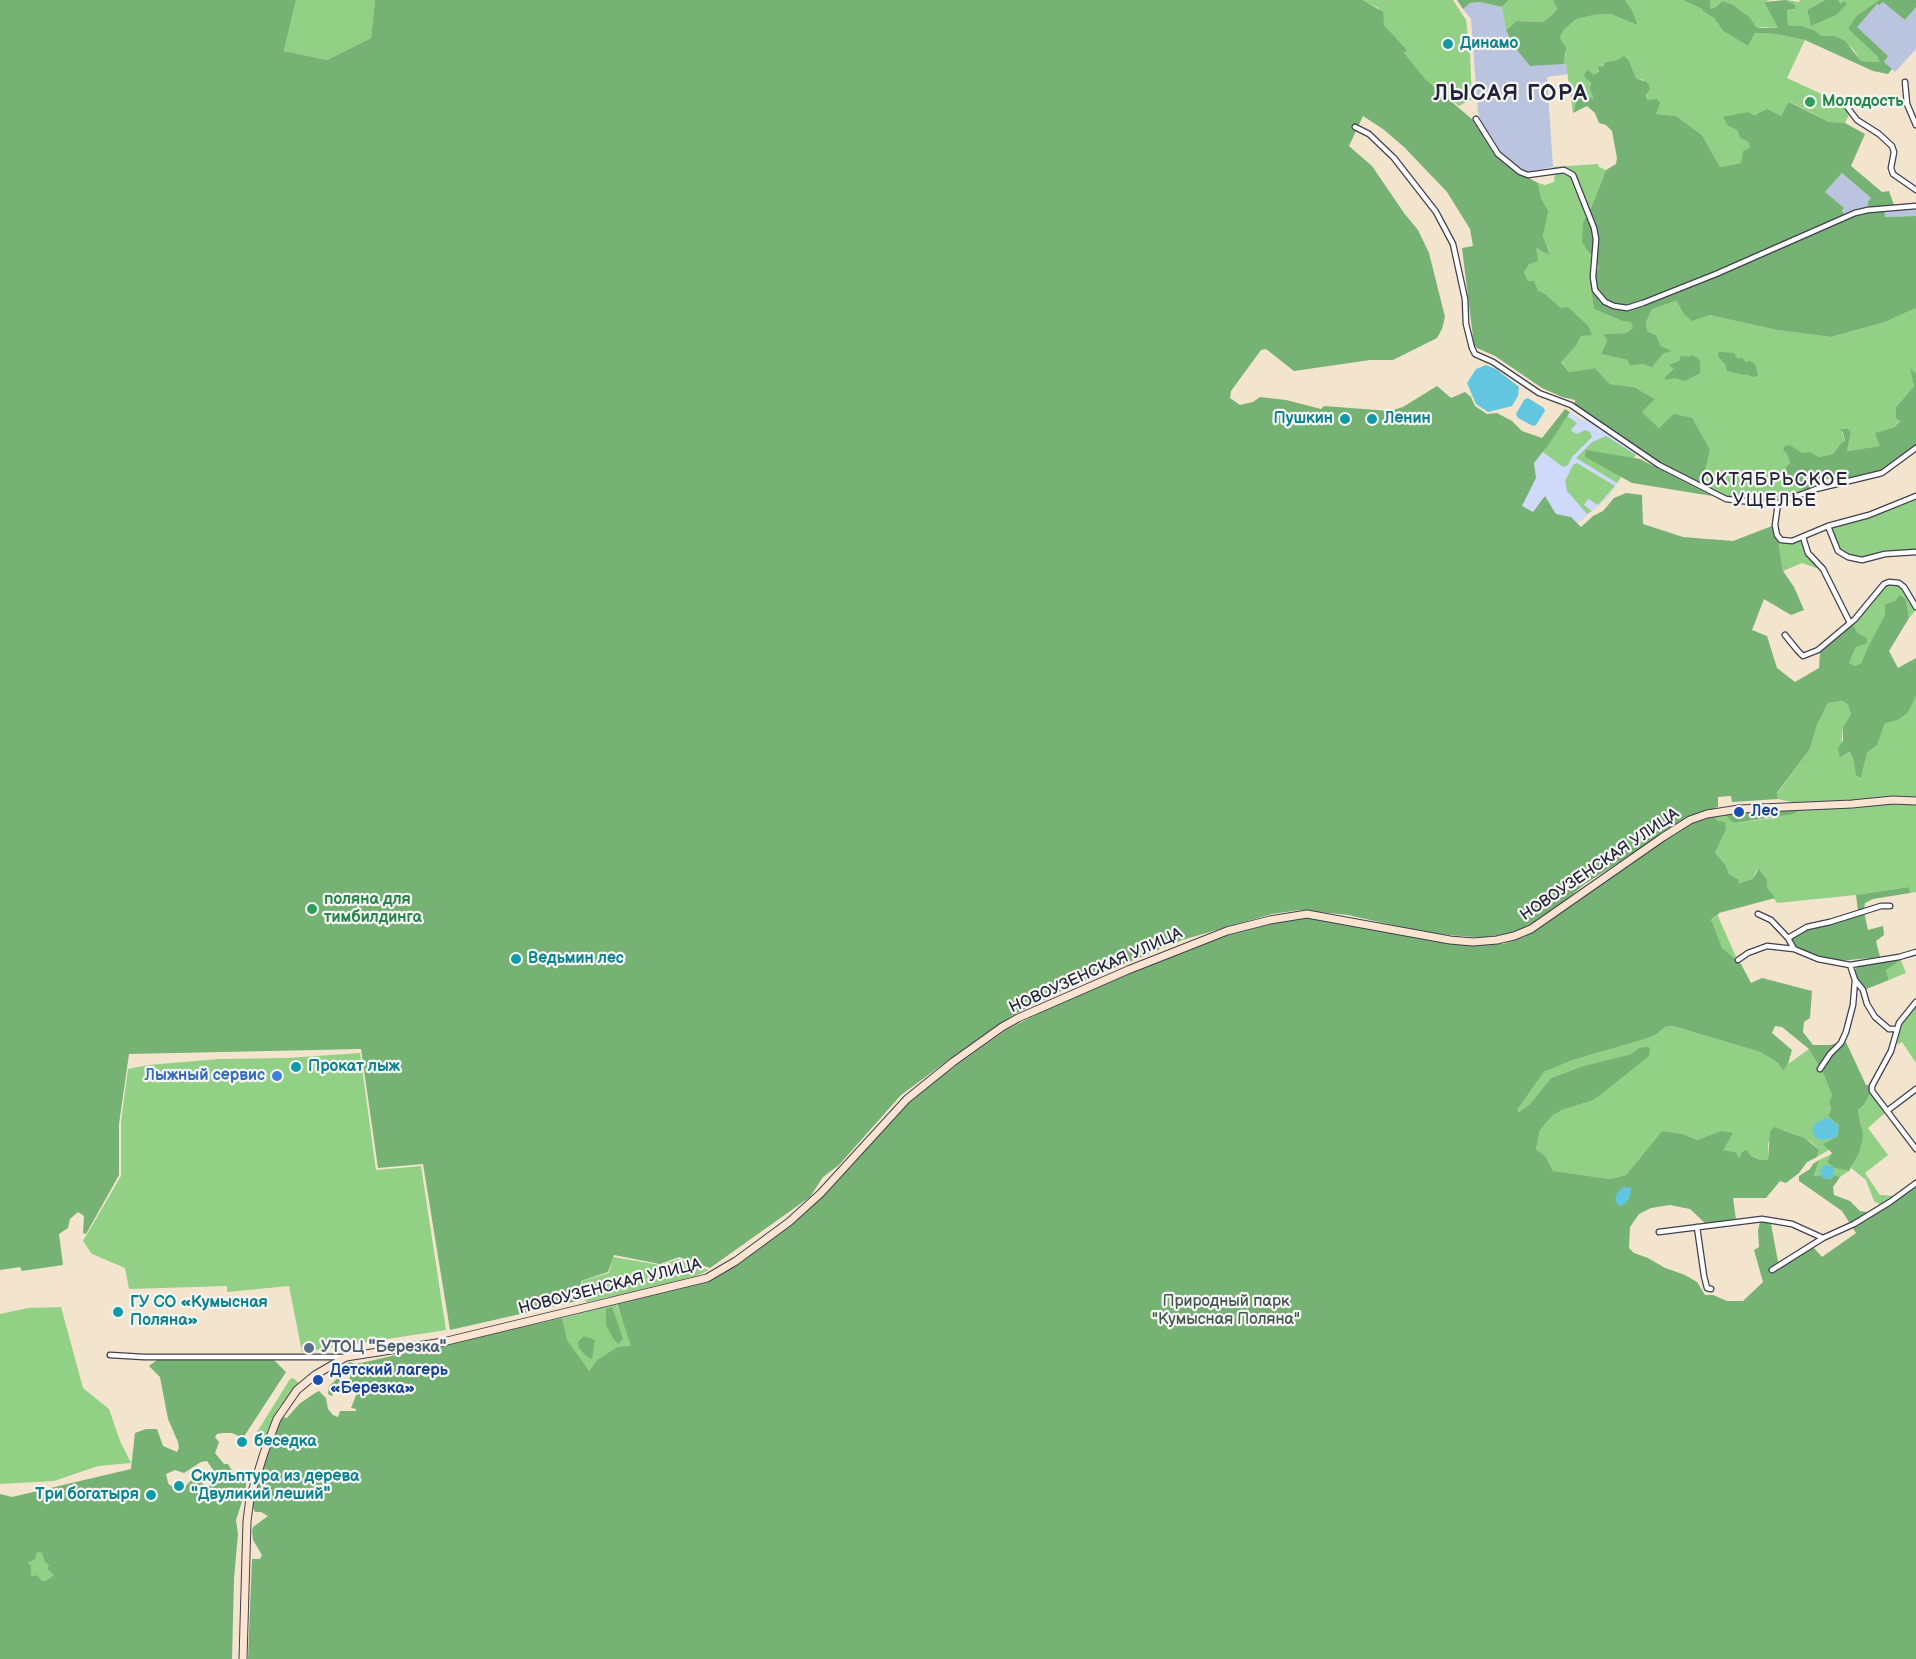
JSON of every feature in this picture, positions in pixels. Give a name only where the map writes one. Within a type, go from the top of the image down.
[{"type":"main road","name":"НОВОУЗЕНСКАЯ УЛИЦА","points":[[346,1357],[453,1340],[707,1278],[736,1262],[789,1222],[821,1193],[907,1099],[953,1062],[1002,1028],[1018,1018],[1128,970],[1227,931],[1270,920],[1307,914],[1450,940],[1473,942],[1497,940],[1531,929],[1655,842],[1707,814],[1739,808],[1852,804],[1893,800],[1916,801]]},
{"type":"main road","points":[[243,1659],[247,1521],[250,1498],[266,1448],[277,1419],[297,1390],[315,1375],[346,1357]]},
{"type":"street","points":[[1905,82],[1907,104],[1916,125]]},
{"type":"street","points":[[1848,108],[1857,120],[1879,134],[1892,146],[1893,174],[1916,190]]},
{"type":"street","points":[[1476,119],[1498,154],[1521,172],[1528,175],[1564,170],[1573,175],[1594,228],[1594,290],[1605,302],[1614,306],[1627,308],[1643,303],[1716,274],[1855,213],[1916,206]]},
{"type":"street","points":[[1355,127],[1369,134],[1394,158],[1436,212],[1453,244],[1465,299],[1466,324],[1475,354],[1493,362],[1539,393],[1571,405],[1659,465],[1726,499],[1767,504],[1778,503],[1816,489],[1882,473],[1916,448]]},
{"type":"street","points":[[1778,503],[1774,525],[1777,535],[1786,542],[1828,526],[1869,515],[1916,496]]},
{"type":"street","points":[[1828,526],[1838,550],[1848,557],[1862,560],[1885,554],[1916,552]]},
{"type":"street","points":[[1803,537],[1808,553],[1823,569],[1850,623]]},
{"type":"street","points":[[1785,635],[1803,656],[1818,650],[1850,623],[1884,584],[1889,582],[1904,587],[1916,606]]},
{"type":"street","points":[[1788,938],[1808,927],[1881,906],[1890,906]]},
{"type":"street","points":[[1758,914],[1771,920],[1788,938],[1794,949]]},
{"type":"street","points":[[1738,960],[1748,953],[1767,946],[1794,949],[1818,959],[1850,964],[1899,957],[1916,952]]},
{"type":"street","points":[[1850,964],[1855,980],[1863,990],[1867,1004],[1875,1017],[1889,1029],[1897,1029]]},
{"type":"street","points":[[1820,1068],[1841,1043],[1846,1032],[1853,1005],[1855,980]]},
{"type":"street","points":[[1916,1002],[1899,1023],[1891,1051],[1872,1086],[1872,1091],[1916,1149]]},
{"type":"street","points":[[1887,1111],[1916,1089]]},
{"type":"street","points":[[1772,1270],[1823,1238],[1854,1224],[1916,1183]]},
{"type":"street","points":[[1659,1232],[1762,1219],[1792,1224],[1814,1236],[1823,1238]]},
{"type":"street","points":[[1697,1227],[1704,1276],[1707,1288],[1711,1289]]},
{"type":"street","points":[[110,1355],[346,1357]]},
{"type":"shaded area","points":[[1883,1],[1905,20],[1916,7],[1916,49],[1895,72],[1884,62],[1888,56],[1856,27],[1877,4]]},
{"type":"shaded area","points":[[1480,2],[1502,7],[1506,30],[1513,45],[1566,64],[1568,74],[1547,77],[1553,167],[1521,171],[1500,154],[1483,128],[1478,112],[1471,19],[1463,9],[1470,3]]},
{"type":"shaded area","points":[[1842,173],[1871,198],[1869,208],[1846,216],[1842,211],[1844,209],[1825,192]]},
{"type":"shaded area","points":[[1916,207],[1916,216],[1885,217],[1884,209]]},
{"type":"shaded area","points":[[1570,412],[1584,421],[1586,418],[1637,454],[1607,498],[1577,524],[1570,517],[1556,514],[1545,496],[1533,512],[1522,506],[1536,478],[1534,463]]},
{"type":"green space","points":[[0,0],[296,0],[284,51],[327,60],[371,38],[375,0],[1363,0],[1383,12],[1384,25],[1407,50],[1404,53],[1425,79],[1473,120],[1496,155],[1538,183],[1541,198],[1548,211],[1543,236],[1550,254],[1536,247],[1538,261],[1529,264],[1524,272],[1528,281],[1534,281],[1538,291],[1544,293],[1561,308],[1568,307],[1588,326],[1592,335],[1581,336],[1576,346],[1561,362],[1569,372],[1595,368],[1610,384],[1634,387],[1655,399],[1642,412],[1659,428],[1674,414],[1692,418],[1710,450],[1702,485],[1660,463],[1617,435],[1575,405],[1575,400],[1542,388],[1495,356],[1474,345],[1462,248],[1473,246],[1470,229],[1447,192],[1404,147],[1363,116],[1349,146],[1372,166],[1418,230],[1429,253],[1445,317],[1442,329],[1437,338],[1393,360],[1370,360],[1294,371],[1266,349],[1261,350],[1231,391],[1230,398],[1240,405],[1253,402],[1260,397],[1286,400],[1321,409],[1324,406],[1390,411],[1403,407],[1437,386],[1451,398],[1465,392],[1471,397],[1475,406],[1487,414],[1497,413],[1512,421],[1522,431],[1542,438],[1565,409],[1570,412],[1534,463],[1536,478],[1522,506],[1533,512],[1545,496],[1556,514],[1571,517],[1581,527],[1593,516],[1603,511],[1614,498],[1626,493],[1642,495],[1643,524],[1683,537],[1733,541],[1772,526],[1778,540],[1783,571],[1794,587],[1804,610],[1791,615],[1764,599],[1752,630],[1767,636],[1777,668],[1795,682],[1819,668],[1820,652],[1852,624],[1859,634],[1867,638],[1867,643],[1856,647],[1849,663],[1855,666],[1861,663],[1885,615],[1885,604],[1895,601],[1900,595],[1906,600],[1909,618],[1889,651],[1898,668],[1916,658],[1916,696],[1908,712],[1898,720],[1885,723],[1877,745],[1867,753],[1861,778],[1856,776],[1853,758],[1849,752],[1840,757],[1838,749],[1843,740],[1843,727],[1851,714],[1848,705],[1842,701],[1828,703],[1817,725],[1810,749],[1777,793],[1778,799],[1732,802],[1731,796],[1718,797],[1718,807],[1689,817],[1585,884],[1552,911],[1518,931],[1483,938],[1428,933],[1348,915],[1300,910],[1272,914],[1182,940],[1073,985],[1013,1015],[901,1095],[839,1165],[823,1177],[810,1197],[710,1268],[679,1257],[660,1264],[614,1255],[608,1272],[581,1281],[582,1300],[450,1330],[423,1164],[378,1168],[361,1049],[129,1054],[119,1124],[119,1175],[86,1234],[83,1233],[84,1216],[78,1212],[70,1219],[68,1228],[59,1234],[63,1265],[22,1271],[20,1267],[0,1270]]},
{"type":"green space","points":[[296,0],[375,0],[371,38],[327,60],[284,51]]},
{"type":"green space","points":[[1363,0],[1453,0],[1466,20],[1472,99],[1459,106],[1425,80],[1404,53],[1407,50],[1384,25],[1378,8]]},
{"type":"green space","points":[[1457,0],[1509,0],[1502,7],[1480,2],[1470,3],[1463,9]]},
{"type":"green space","points":[[1509,0],[1553,0],[1557,7],[1554,13],[1543,22],[1517,21],[1506,30],[1502,7]]},
{"type":"green space","points":[[1553,0],[1625,0],[1638,25],[1611,14],[1576,19],[1563,31],[1560,38],[1566,48],[1564,64],[1530,66],[1513,45],[1506,30],[1517,21],[1543,22],[1557,8]]},
{"type":"green space","points":[[1625,0],[1683,0],[1705,9],[1723,31],[1748,46],[1755,33],[1776,34],[1805,40],[1787,78],[1852,108],[1845,123],[1829,122],[1790,102],[1781,116],[1724,117],[1728,126],[1737,130],[1740,138],[1748,142],[1750,148],[1741,163],[1720,167],[1702,135],[1676,116],[1656,114],[1648,100],[1643,80],[1636,78],[1629,61],[1605,62],[1594,76],[1587,71],[1595,99],[1577,98],[1573,113],[1566,64],[1564,64],[1566,53],[1560,38],[1563,31],[1576,19],[1594,15],[1611,14],[1638,24]]},
{"type":"green space","points":[[1683,0],[1710,0],[1711,9],[1722,1],[1734,5],[1750,18],[1756,27],[1778,28],[1764,2],[1786,0],[1795,5],[1795,9],[1787,10],[1788,26],[1802,26],[1814,30],[1821,36],[1835,36],[1845,41],[1861,61],[1880,62],[1877,56],[1848,29],[1856,16],[1879,0],[1916,0],[1916,7],[1905,20],[1883,2],[1877,4],[1857,27],[1888,56],[1884,62],[1892,69],[1888,74],[1873,71],[1805,40],[1776,34],[1755,33],[1748,46],[1723,31],[1714,18],[1703,9]]},
{"type":"green space","points":[[1710,0],[1770,0],[1764,2],[1778,28],[1756,27],[1734,5],[1722,1],[1711,9]]},
{"type":"green space","points":[[1786,0],[1799,2],[1800,0],[1825,0],[1807,10],[1811,26],[1835,16],[1841,4],[1838,0],[1879,0],[1856,16],[1848,29],[1881,62],[1861,61],[1853,49],[1836,36],[1820,36],[1814,30],[1802,26],[1788,26],[1787,10],[1795,9],[1795,6]]},
{"type":"green space","points":[[1825,0],[1838,0],[1841,4],[1844,1],[1847,4],[1835,16],[1811,26],[1807,10]]},
{"type":"green space","points":[[1624,56],[1629,61],[1636,78],[1648,83],[1650,89],[1646,95],[1648,100],[1657,99],[1660,103],[1656,114],[1676,116],[1702,135],[1720,167],[1741,163],[1743,151],[1750,148],[1748,142],[1740,138],[1737,130],[1728,126],[1723,117],[1748,112],[1755,116],[1767,109],[1781,116],[1789,102],[1829,122],[1845,123],[1865,134],[1851,166],[1882,192],[1889,191],[1894,205],[1884,206],[1885,217],[1916,216],[1916,308],[1885,322],[1831,337],[1777,330],[1709,315],[1692,321],[1684,314],[1676,301],[1652,309],[1646,322],[1647,331],[1656,335],[1661,346],[1672,351],[1663,354],[1652,367],[1643,364],[1630,366],[1627,360],[1601,354],[1607,341],[1603,334],[1626,333],[1633,328],[1631,322],[1622,321],[1594,309],[1590,283],[1599,267],[1582,242],[1583,222],[1606,170],[1616,164],[1617,158],[1612,131],[1606,125],[1599,123],[1595,113],[1587,106],[1573,113],[1577,98],[1585,96],[1594,99],[1590,89],[1591,83],[1584,76],[1587,70],[1594,75],[1599,71],[1598,67],[1603,66],[1605,62],[1615,61]],"holes":[[[1842,173],[1871,198],[1868,208],[1846,216],[1842,211],[1844,208],[1825,192]]]},
{"type":"green space","points":[[1598,164],[1606,170],[1583,222],[1590,255],[1599,267],[1590,283],[1594,309],[1622,321],[1632,322],[1633,328],[1626,333],[1603,334],[1607,341],[1601,354],[1627,360],[1630,366],[1643,364],[1652,366],[1663,354],[1671,351],[1661,346],[1656,335],[1647,331],[1646,322],[1652,309],[1676,301],[1684,314],[1709,315],[1777,330],[1831,337],[1885,322],[1916,308],[1916,373],[1911,369],[1914,386],[1896,407],[1900,420],[1880,442],[1880,446],[1847,451],[1851,432],[1848,429],[1841,429],[1845,442],[1841,443],[1833,454],[1819,457],[1802,454],[1790,445],[1786,452],[1790,463],[1788,478],[1804,490],[1778,501],[1768,502],[1726,497],[1702,485],[1710,450],[1659,428],[1642,412],[1655,399],[1634,387],[1610,384],[1595,368],[1569,372],[1561,361],[1576,346],[1581,336],[1561,308],[1544,293],[1537,291],[1534,282],[1528,281],[1524,272],[1536,246],[1550,253],[1543,236],[1547,211],[1538,183],[1545,185],[1554,182],[1553,167]]},
{"type":"green space","points":[[1719,352],[1734,353],[1737,358],[1755,364],[1758,376],[1752,377],[1727,371],[1725,364],[1718,356]]},
{"type":"green space","points":[[1692,355],[1700,362],[1700,373],[1685,381],[1675,378],[1665,380],[1665,377],[1674,369],[1669,365],[1679,361],[1681,356],[1690,357]]},
{"type":"green space","points":[[1910,368],[1916,373],[1916,445],[1882,470],[1840,481],[1833,477],[1811,485],[1810,489],[1804,490],[1796,486],[1786,473],[1786,467],[1790,463],[1783,450],[1785,446],[1790,445],[1802,453],[1810,452],[1819,457],[1833,454],[1845,441],[1840,429],[1848,429],[1851,432],[1847,451],[1880,446],[1875,433],[1893,428],[1900,421],[1896,418],[1896,407],[1914,386]]},
{"type":"green space","points":[[1567,416],[1577,423],[1571,430],[1573,432],[1577,434],[1585,430],[1590,432],[1592,437],[1572,457],[1568,465],[1563,467],[1543,452]]},
{"type":"green space","points":[[1606,436],[1636,455],[1617,483],[1576,458],[1592,442]]},
{"type":"green space","points":[[1586,450],[1640,459],[1712,496],[1632,483],[1585,457]]},
{"type":"green space","points":[[1577,463],[1615,486],[1598,505],[1588,499],[1584,505],[1592,511],[1587,514],[1567,491],[1565,481],[1573,465]]},
{"type":"green space","points":[[1916,498],[1916,550],[1885,552],[1862,557],[1849,556],[1840,550],[1832,530],[1834,526],[1870,517]]},
{"type":"green space","points":[[1778,540],[1786,543],[1801,541],[1806,554],[1822,570],[1802,563],[1783,571]]},
{"type":"green space","points":[[1886,585],[1898,585],[1909,596],[1915,611],[1909,618],[1906,600],[1885,604],[1886,615],[1861,663],[1855,666],[1849,663],[1859,634],[1852,624]]},
{"type":"green space","points":[[1916,696],[1916,799],[1795,803],[1778,799],[1777,794],[1810,749],[1817,725],[1828,703],[1842,701],[1848,705],[1851,714],[1843,727],[1840,756],[1848,752],[1853,758],[1856,776],[1861,778],[1867,753],[1877,745],[1885,722],[1898,720]]},
{"type":"green space","points":[[1893,802],[1916,804],[1916,892],[1910,893],[1909,887],[1777,903],[1758,868],[1752,879],[1738,883],[1738,879],[1729,874],[1725,864],[1715,853],[1723,835],[1714,815],[1724,813],[1735,823],[1774,818],[1797,808]]},
{"type":"green space","points":[[1797,808],[1800,810],[1793,814],[1735,823],[1724,813]]},
{"type":"green space","name":"Природный парк \"Кумысная Поляна\"","points":[[1714,815],[1717,821],[1725,822],[1726,829],[1715,853],[1725,864],[1729,874],[1738,879],[1739,883],[1752,879],[1758,868],[1767,880],[1767,888],[1775,898],[1719,913],[1711,920],[1722,948],[1741,964],[1751,983],[1762,978],[1812,991],[1810,1018],[1804,1022],[1803,1032],[1813,1045],[1831,1045],[1845,1040],[1866,1085],[1870,1085],[1871,1092],[1864,1105],[1858,1110],[1863,1136],[1859,1154],[1849,1171],[1834,1168],[1827,1162],[1832,1153],[1823,1144],[1837,1137],[1839,1126],[1828,1116],[1832,1095],[1823,1073],[1809,1049],[1782,1027],[1775,1026],[1772,1033],[1792,1050],[1788,1064],[1783,1071],[1778,1063],[1760,1052],[1673,1026],[1665,1027],[1657,1034],[1645,1039],[1573,1060],[1544,1072],[1517,1110],[1519,1112],[1530,1104],[1551,1078],[1583,1066],[1631,1054],[1639,1048],[1646,1047],[1650,1048],[1649,1056],[1599,1096],[1591,1101],[1562,1110],[1552,1116],[1540,1130],[1536,1149],[1546,1157],[1553,1171],[1610,1179],[1626,1175],[1662,1131],[1683,1134],[1697,1140],[1721,1131],[1733,1133],[1723,1150],[1735,1152],[1740,1158],[1742,1152],[1746,1150],[1751,1156],[1760,1160],[1768,1160],[1770,1132],[1774,1127],[1805,1138],[1819,1150],[1817,1157],[1807,1162],[1799,1173],[1786,1183],[1780,1181],[1766,1198],[1733,1198],[1736,1220],[1705,1223],[1690,1209],[1670,1205],[1651,1208],[1639,1214],[1630,1227],[1629,1248],[1634,1253],[1697,1282],[1705,1295],[1713,1295],[1727,1301],[1743,1301],[1763,1282],[1754,1250],[1759,1247],[1760,1221],[1771,1224],[1779,1267],[1813,1247],[1822,1257],[1856,1233],[1842,1211],[1799,1181],[1799,1176],[1819,1160],[1814,1176],[1819,1175],[1831,1179],[1835,1175],[1840,1177],[1833,1187],[1834,1195],[1850,1201],[1860,1211],[1874,1213],[1916,1185],[1916,1659],[248,1659],[252,1559],[260,1559],[262,1555],[253,1540],[252,1531],[253,1527],[268,1516],[255,1512],[252,1506],[263,1466],[282,1417],[287,1418],[299,1404],[315,1393],[319,1391],[326,1398],[328,1409],[333,1415],[338,1417],[340,1411],[356,1411],[351,1408],[356,1391],[347,1394],[342,1388],[337,1387],[332,1396],[328,1394],[329,1386],[339,1377],[345,1380],[350,1378],[350,1371],[343,1371],[341,1366],[350,1362],[356,1364],[562,1318],[567,1340],[589,1371],[597,1360],[618,1347],[631,1346],[617,1304],[709,1281],[729,1269],[804,1214],[916,1094],[1006,1030],[1049,1008],[1181,949],[1249,926],[1303,916],[1435,941],[1503,944],[1524,937],[1538,929],[1575,899],[1691,822]]},
{"type":"green space","points":[[1909,887],[1910,893],[1873,899],[1865,903],[1864,910],[1858,911],[1856,895]]},
{"type":"green space","points":[[1864,912],[1868,930],[1883,926],[1884,935],[1876,941],[1880,957],[1839,961],[1820,958],[1796,947],[1790,939],[1802,931]]},
{"type":"green space","points":[[1719,913],[1718,916],[1736,957],[1733,959],[1722,948],[1711,923]]},
{"type":"green space","points":[[1900,958],[1906,973],[1889,980],[1886,970],[1897,963]]},
{"type":"green space","points":[[1900,958],[1897,963],[1886,970],[1889,980],[1864,990],[1856,978],[1854,971],[1858,966]]},
{"type":"green space","points":[[1916,1006],[1916,1063],[1902,1042],[1897,1043],[1903,1022]]},
{"type":"green space","points":[[1673,1026],[1760,1052],[1778,1063],[1783,1071],[1788,1064],[1809,1049],[1832,1095],[1828,1116],[1839,1126],[1837,1137],[1829,1150],[1817,1157],[1819,1150],[1812,1143],[1783,1130],[1768,1143],[1768,1160],[1760,1160],[1751,1156],[1740,1158],[1735,1152],[1722,1150],[1721,1131],[1697,1140],[1683,1134],[1662,1131],[1626,1175],[1610,1179],[1553,1171],[1546,1157],[1536,1149],[1540,1130],[1552,1116],[1562,1110],[1591,1101],[1649,1056],[1639,1048],[1631,1054],[1583,1066],[1551,1078],[1530,1104],[1519,1112],[1517,1110],[1544,1072],[1573,1060],[1645,1039],[1657,1034],[1665,1027]]},
{"type":"green space","points":[[360,1053],[376,1170],[421,1166],[446,1330],[302,1352],[289,1286],[227,1292],[227,1286],[129,1289],[125,1268],[92,1254],[83,1241],[121,1176],[121,1122],[128,1069],[219,1059],[287,1058]]},
{"type":"green space","points":[[1871,1092],[1886,1112],[1868,1128],[1888,1155],[1865,1173],[1880,1195],[1895,1196],[1881,1205],[1874,1201],[1866,1180],[1851,1168],[1859,1154],[1861,1124],[1858,1110],[1864,1105]]},
{"type":"green space","points":[[1832,1154],[1827,1162],[1834,1168],[1849,1171],[1840,1177],[1835,1175],[1832,1179],[1819,1175],[1814,1176],[1819,1160]]},
{"type":"green space","points":[[613,1257],[660,1265],[678,1259],[709,1270],[696,1276],[587,1302],[583,1299],[582,1281],[609,1273]]},
{"type":"green space","points":[[616,1304],[633,1347],[595,1363],[586,1374],[566,1344],[562,1318]]},
{"type":"green space","points":[[61,1307],[83,1388],[109,1409],[120,1441],[131,1463],[98,1466],[54,1481],[0,1484],[0,1314],[28,1308]]},
{"type":"green space","points":[[612,1307],[623,1339],[618,1344],[606,1325],[606,1309]]},
{"type":"green space","points":[[584,1336],[595,1340],[592,1359],[579,1348],[578,1342]]},
{"type":"green space","points":[[273,1359],[286,1372],[243,1438],[232,1433],[217,1434],[215,1437],[219,1442],[215,1453],[224,1464],[228,1464],[237,1479],[246,1483],[236,1520],[238,1534],[234,1579],[232,1659],[0,1659],[0,1494],[12,1497],[131,1469],[135,1433],[146,1429],[157,1429],[163,1446],[177,1452],[178,1442],[168,1419],[160,1377],[149,1366],[157,1360]],"holes":[[[207,1461],[216,1478],[207,1488],[201,1482],[192,1479],[182,1487],[171,1486],[168,1483],[166,1474],[175,1470],[184,1473],[201,1462]],[[37,1552],[42,1553],[45,1562],[49,1565],[47,1569],[54,1575],[47,1580],[42,1581],[37,1575],[31,1576],[31,1566],[27,1563],[35,1559]]]},
{"type":"green space","points":[[293,1378],[300,1384],[278,1409],[265,1441],[254,1437],[290,1379]]},
{"type":"green space","points":[[37,1551],[42,1553],[49,1565],[47,1569],[54,1575],[47,1580],[41,1581],[37,1575],[31,1576],[26,1563]]},
{"type":"water","points":[[1486,365],[1496,369],[1519,387],[1518,396],[1512,406],[1488,412],[1476,404],[1467,383],[1476,369]]},
{"type":"water","points":[[1528,398],[1545,411],[1533,426],[1518,418],[1516,414],[1524,400]]},
{"type":"water","points":[[1825,1118],[1831,1119],[1839,1127],[1836,1138],[1820,1140],[1815,1137],[1812,1129],[1815,1124]]},
{"type":"water","points":[[1824,1165],[1830,1165],[1834,1172],[1830,1179],[1824,1179],[1820,1175],[1820,1169]]},
{"type":"water","points":[[1623,1187],[1631,1188],[1630,1197],[1625,1204],[1620,1206],[1615,1201],[1617,1193]]},
{"type":"place","name":"Динамо","points":[[1448,44]]},
{"type":"place","name":"Молодость","points":[[1810,102]]},
{"type":"place","name":"Пушкин","points":[[1345,419]]},
{"type":"place","name":"Ленин","points":[[1372,419]]},
{"type":"place","name":"Лес","points":[[1739,812]]},
{"type":"place","name":"поляна для тимбилдинга","points":[[312,909]]},
{"type":"place","name":"Ведьмин лес","points":[[516,959]]},
{"type":"place","name":"Прокат лыж","points":[[296,1067]]},
{"type":"place","name":"Лыжный сервис","points":[[277,1076]]},
{"type":"place","name":"ГУ СО «Кумысная Поляна»","points":[[118,1312]]},
{"type":"place","name":"УТОЦ \"Березка\"","points":[[309,1348]]},
{"type":"place","name":"Детский лагерь «Березка»","points":[[318,1380]]},
{"type":"place","name":"беседка","points":[[242,1442]]},
{"type":"place","name":"Cкульптура из дерева \"Двуликий леший\"","points":[[179,1486]]},
{"type":"place","name":"Три богатыря","points":[[151,1495]]},
{"type":"district","name":"ЛЫСАЯ ГОРА","points":[[1511,94]]},
{"type":"district","name":"ОКТЯБРЬСКОЕ УЩЕЛЬЕ","points":[[1775,490]]}]
